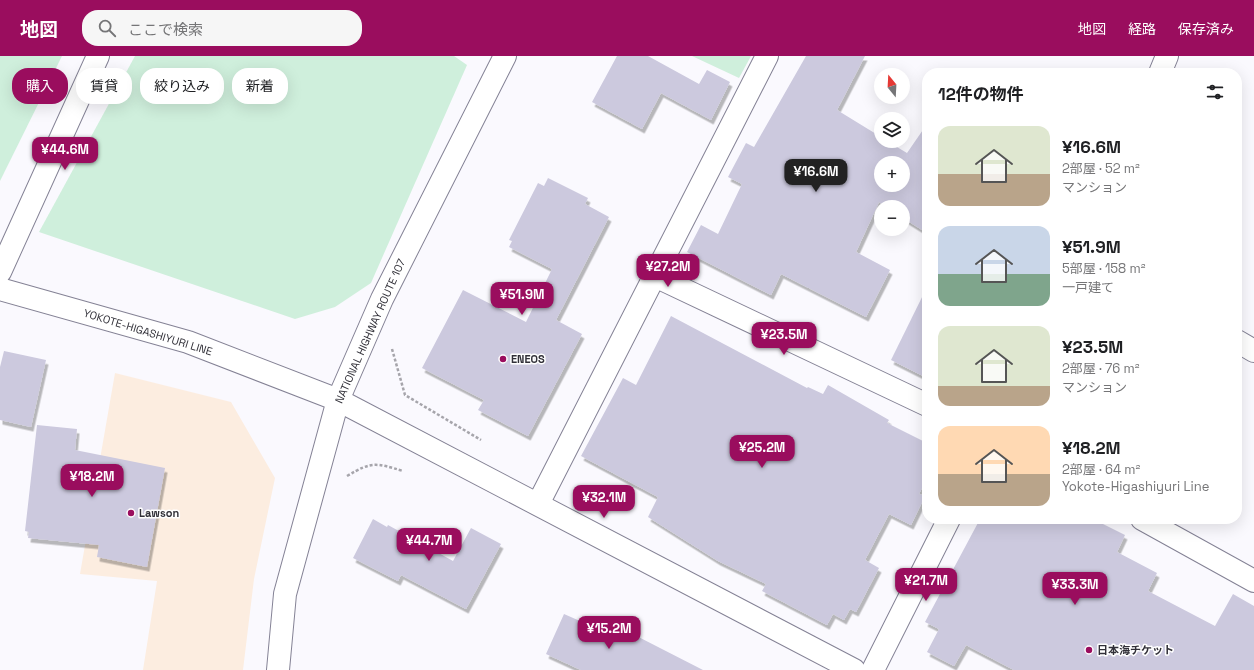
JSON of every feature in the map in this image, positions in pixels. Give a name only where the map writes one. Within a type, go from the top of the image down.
[{"type":"main road","points":[[0,272],[98,56]]},
{"type":"main road","name":"NATIONAL HIGHWAY ROUTE 107","points":[[278,670],[284,594],[338,400],[382,299],[505,56]]},
{"type":"main road","points":[[538,504],[766,56]]},
{"type":"main road","points":[[1162,68],[1167,56]]},
{"type":"main road","points":[[655,276],[922,403]]},
{"type":"main road","name":"YOKOTE-HIGASHIYURI LINE","points":[[0,289],[188,342],[338,400],[854,670]]},
{"type":"main road","points":[[1242,344],[1254,351]]},
{"type":"main road","points":[[873,670],[946,524]]},
{"type":"main road","points":[[1151,524],[1254,581]]},
{"type":"path","points":[[344,477],[362,467],[378,464],[403,471]]},
{"type":"shaded area","points":[[115,373],[231,402],[275,478],[254,579],[243,670],[143,670],[157,581],[80,574]]},
{"type":"green space","points":[[0,56],[62,56],[56,68],[12,68],[12,104],[38,104],[0,181]]},
{"type":"green space","points":[[135,56],[454,56],[467,65],[371,283],[335,307],[295,319],[39,232],[109,104],[132,104],[132,68],[128,68]]},
{"type":"green space","points":[[692,56],[751,56],[739,78]]},
{"type":"building","points":[[617,56],[648,56],[699,84],[707,70],[730,82],[711,120],[661,93],[642,129],[592,102]]},
{"type":"building","points":[[806,56],[865,56],[837,110],[874,133],[874,148],[899,148],[907,153],[922,131],[922,230],[910,222],[910,200],[874,200],[874,213],[856,252],[890,270],[866,317],[781,274],[771,295],[687,252],[701,225],[718,234],[742,184],[728,177],[746,143],[754,147]]},
{"type":"building","points":[[548,178],[588,198],[585,204],[609,217],[556,320],[582,334],[528,436],[478,410],[484,400],[422,368],[463,290],[526,322],[552,269],[509,247],[512,241],[509,240],[538,183],[544,186]]},
{"type":"building","points":[[922,297],[922,376],[891,360]]},
{"type":"building","points":[[671,316],[807,388],[808,387],[823,394],[828,385],[889,420],[887,423],[922,440],[922,488],[919,494],[922,495],[922,502],[911,525],[889,514],[865,560],[879,568],[856,612],[850,609],[844,620],[833,614],[827,625],[762,591],[766,584],[718,561],[648,517],[658,497],[581,456],[623,378],[636,385]]},
{"type":"building","points":[[4,351],[46,360],[31,427],[0,420],[0,367]]},
{"type":"building","points":[[37,425],[77,429],[75,450],[165,468],[147,567],[97,557],[99,545],[28,538],[29,532],[25,531]]},
{"type":"building","points":[[373,519],[387,527],[388,525],[453,561],[471,528],[501,544],[466,609],[401,575],[398,581],[353,558]]},
{"type":"building","points":[[977,524],[1103,524],[1125,535],[1117,552],[1157,573],[1148,591],[1215,626],[1233,594],[1254,606],[1254,670],[1014,670],[966,645],[954,666],[927,652],[939,629],[925,622]]},
{"type":"building","points":[[564,614],[612,635],[617,626],[703,670],[581,670],[546,654]]},
{"type":"place","name":"ENEOS","points":[[503,359]]},
{"type":"place","name":"Lawson","points":[[131,513]]},
{"type":"place","name":"日本海チケット","points":[[1089,650]]}]
